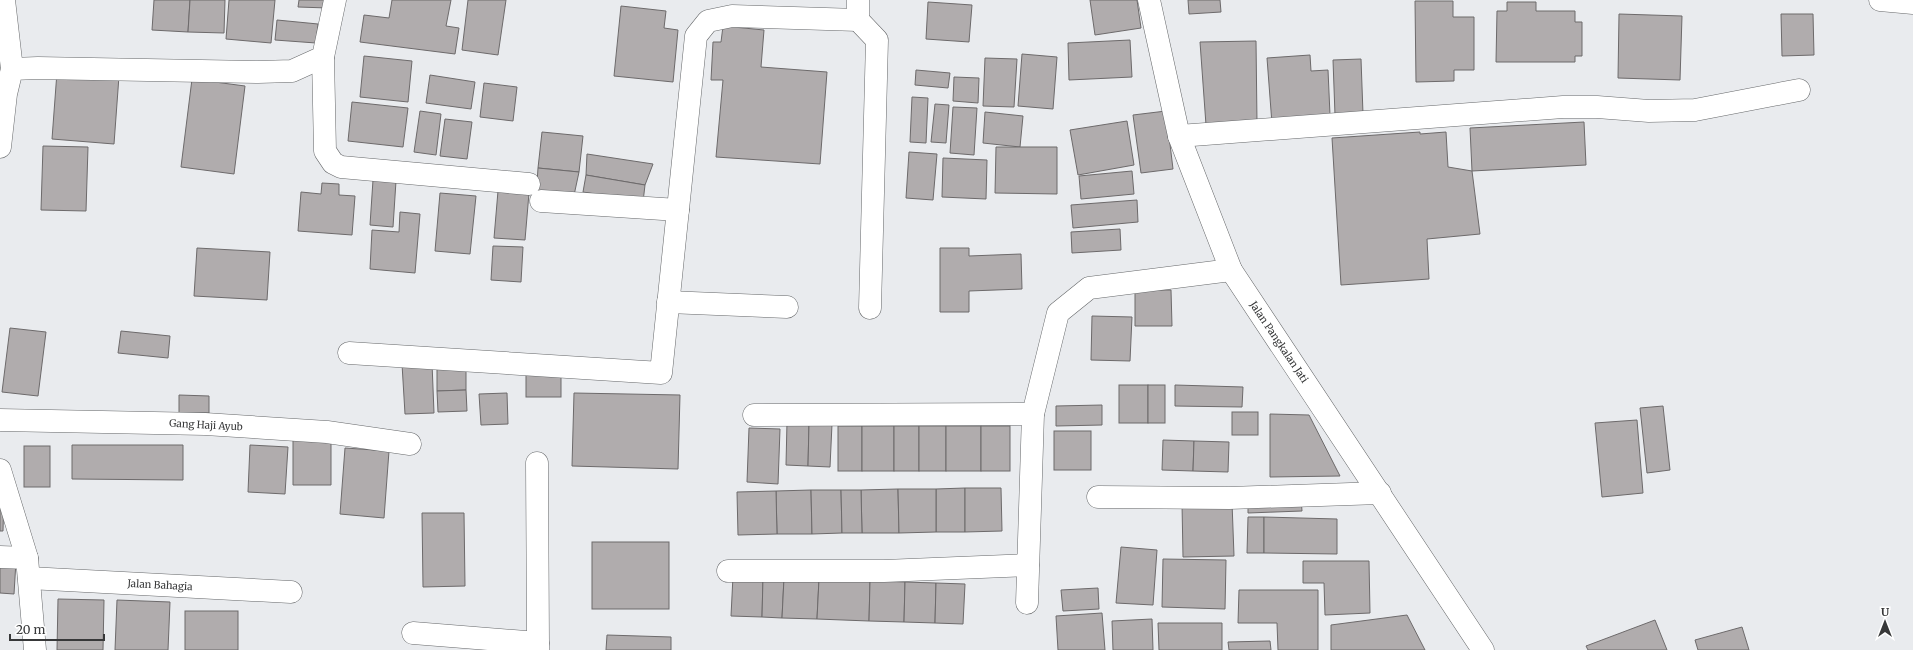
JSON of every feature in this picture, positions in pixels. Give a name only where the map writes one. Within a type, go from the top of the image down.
[{"type":"street","points":[[0,147],[6,94],[12,69],[4,0]]},
{"type":"street","points":[[335,0],[323,57],[325,151],[333,163],[341,168],[678,210]]},
{"type":"street","name":"Jalan Pangkalan Jati","points":[[1149,0],[1179,136],[1231,270],[1483,650]]},
{"type":"street","points":[[1880,0],[1913,3]]},
{"type":"street","points":[[349,353],[661,373],[696,36],[708,21],[732,16],[858,10],[877,40],[870,308]]},
{"type":"street","points":[[12,69],[38,68],[258,72],[292,71],[323,57]]},
{"type":"street","points":[[1179,136],[1563,107],[1695,110],[1799,90]]},
{"type":"street","points":[[1027,603],[1032,414],[1058,312],[1089,288],[1231,270]]},
{"type":"street","points":[[668,302],[787,307]]},
{"type":"street","points":[[754,414],[1032,414]]},
{"type":"street","name":"Gang Haji Ayub","points":[[0,420],[205,424],[327,432],[410,444]]},
{"type":"street","points":[[413,633],[538,647],[537,463]]},
{"type":"street","points":[[0,470],[28,568],[35,650]]},
{"type":"street","points":[[1098,497],[1229,498],[1380,493]]},
{"type":"street","name":"Jalan Bahagia","points":[[0,557],[28,568],[290,592]]},
{"type":"street","points":[[728,571],[884,571],[1028,565]]},
{"type":"building","points":[[154,0],[190,0],[188,32],[152,30]]},
{"type":"building","points":[[190,0],[225,0],[224,33],[188,32]]},
{"type":"building","points":[[229,0],[275,0],[271,43],[226,39]]},
{"type":"building","points":[[299,0],[328,0],[328,8],[298,7]]},
{"type":"building","points":[[392,0],[451,0],[446,26],[459,28],[455,54],[360,42],[364,15],[389,18]]},
{"type":"building","points":[[468,0],[506,0],[498,55],[462,50]]},
{"type":"building","points":[[1090,0],[1137,0],[1141,28],[1095,35]]},
{"type":"building","points":[[1188,0],[1220,0],[1221,12],[1189,14]]},
{"type":"building","points":[[1415,1],[1453,1],[1453,17],[1474,17],[1474,70],[1454,70],[1454,81],[1416,82]]},
{"type":"building","points":[[928,2],[972,5],[969,42],[926,39]]},
{"type":"building","points":[[1507,2],[1536,2],[1536,11],[1575,11],[1575,22],[1582,22],[1582,56],[1575,56],[1575,62],[1496,62],[1497,11],[1507,11]]},
{"type":"building","points":[[621,6],[666,11],[664,28],[678,30],[673,82],[614,76]]},
{"type":"building","points":[[1619,14],[1682,16],[1680,80],[1618,78]]},
{"type":"building","points":[[1781,14],[1813,14],[1814,55],[1782,56]]},
{"type":"building","points":[[277,20],[318,24],[316,43],[275,40]]},
{"type":"building","points":[[723,26],[764,30],[761,67],[827,72],[820,164],[716,157],[723,80],[711,80],[713,42],[721,42]]},
{"type":"building","points":[[1130,40],[1132,77],[1069,80],[1068,43]]},
{"type":"building","points":[[1256,41],[1257,123],[1206,125],[1200,42]]},
{"type":"building","points":[[1022,54],[1057,57],[1053,109],[1018,106]]},
{"type":"building","points":[[1310,55],[1311,71],[1328,70],[1330,115],[1272,124],[1267,58]]},
{"type":"building","points":[[364,56],[412,61],[408,102],[360,97]]},
{"type":"building","points":[[985,58],[1017,59],[1014,107],[983,106]]},
{"type":"building","points":[[1361,59],[1363,114],[1335,115],[1333,60]]},
{"type":"building","points":[[916,70],[950,73],[948,88],[915,85]]},
{"type":"building","points":[[57,72],[119,76],[114,144],[52,139]]},
{"type":"building","points":[[430,75],[475,82],[471,109],[426,103]]},
{"type":"building","points":[[954,77],[979,78],[978,103],[953,101]]},
{"type":"building","points":[[192,79],[245,86],[234,174],[181,167]]},
{"type":"building","points":[[484,83],[517,87],[513,121],[480,117]]},
{"type":"building","points":[[912,97],[928,98],[926,143],[910,142]]},
{"type":"building","points":[[352,102],[408,108],[403,147],[348,141]]},
{"type":"building","points":[[935,104],[949,105],[946,143],[931,142]]},
{"type":"building","points":[[953,107],[977,108],[974,155],[950,153]]},
{"type":"building","points":[[420,111],[441,114],[436,155],[414,152]]},
{"type":"building","points":[[1166,111],[1173,169],[1141,173],[1133,115]]},
{"type":"building","points":[[985,112],[1023,116],[1020,147],[983,143]]},
{"type":"building","points":[[445,119],[472,122],[467,159],[440,156]]},
{"type":"building","points":[[1127,121],[1134,165],[1078,175],[1070,130]]},
{"type":"building","points":[[1584,122],[1586,165],[1472,171],[1470,128]]},
{"type":"building","points":[[542,132],[583,136],[579,172],[538,168]]},
{"type":"building","points":[[1420,132],[1420,134],[1446,132],[1448,167],[1472,171],[1480,234],[1427,239],[1429,279],[1341,285],[1332,138]]},
{"type":"building","points":[[43,146],[88,147],[86,211],[41,210]]},
{"type":"building","points":[[996,147],[1057,147],[1057,194],[995,193]]},
{"type":"building","points":[[909,152],[937,154],[933,200],[906,198]]},
{"type":"building","points":[[587,154],[653,164],[645,185],[586,175]]},
{"type":"building","points":[[943,158],[987,160],[986,199],[942,197]]},
{"type":"building","points":[[538,168],[579,172],[573,200],[536,198]]},
{"type":"building","points":[[1132,171],[1134,194],[1081,199],[1079,176]]},
{"type":"building","points":[[586,175],[645,185],[643,202],[583,192]]},
{"type":"building","points":[[373,180],[396,181],[393,227],[370,225]]},
{"type":"building","points":[[322,183],[339,184],[339,195],[355,196],[352,235],[298,231],[301,192],[321,194]]},
{"type":"building","points":[[498,191],[529,193],[525,240],[494,238]]},
{"type":"building","points":[[440,193],[476,196],[470,254],[435,251]]},
{"type":"building","points":[[1137,200],[1138,222],[1073,228],[1071,205]]},
{"type":"building","points":[[400,212],[420,214],[415,273],[370,269],[372,230],[399,232]]},
{"type":"building","points":[[1120,229],[1121,250],[1072,253],[1071,232]]},
{"type":"building","points":[[493,246],[523,247],[521,282],[491,280]]},
{"type":"building","points":[[197,248],[270,252],[267,300],[194,296]]},
{"type":"building","points":[[940,248],[969,248],[969,256],[1021,254],[1022,289],[969,291],[969,312],[940,312]]},
{"type":"building","points":[[1135,290],[1171,290],[1172,326],[1135,326]]},
{"type":"building","points":[[1092,316],[1132,317],[1130,361],[1091,360]]},
{"type":"building","points":[[10,328],[46,332],[38,396],[2,392]]},
{"type":"building","points":[[121,331],[170,336],[168,358],[118,353]]},
{"type":"building","points":[[432,363],[434,413],[405,414],[402,364]]},
{"type":"building","points":[[437,366],[466,366],[466,390],[437,391]]},
{"type":"building","points":[[526,374],[561,374],[561,397],[526,397]]},
{"type":"building","points":[[1119,385],[1148,385],[1148,423],[1119,423]]},
{"type":"building","points":[[1148,385],[1165,385],[1165,423],[1148,423]]},
{"type":"building","points":[[1175,385],[1243,387],[1242,407],[1175,406]]},
{"type":"building","points":[[466,390],[467,411],[438,412],[437,391]]},
{"type":"building","points":[[507,393],[508,424],[481,425],[479,394]]},
{"type":"building","points":[[574,393],[680,395],[678,469],[572,466]]},
{"type":"building","points":[[179,395],[209,396],[209,413],[179,413]]},
{"type":"building","points":[[1102,405],[1102,425],[1056,426],[1056,406]]},
{"type":"building","points":[[1663,406],[1670,470],[1647,473],[1640,408]]},
{"type":"building","points":[[1232,412],[1258,412],[1258,435],[1232,435]]},
{"type":"building","points":[[1270,414],[1309,415],[1340,476],[1270,477]]},
{"type":"building","points":[[1637,420],[1643,493],[1602,497],[1595,423]]},
{"type":"building","points":[[787,422],[809,423],[808,466],[786,465]]},
{"type":"building","points":[[809,423],[832,424],[830,467],[808,466]]},
{"type":"building","points":[[838,426],[862,426],[862,471],[838,471]]},
{"type":"building","points":[[862,426],[894,426],[894,471],[862,471]]},
{"type":"building","points":[[894,426],[919,426],[919,471],[894,471]]},
{"type":"building","points":[[919,426],[946,426],[946,471],[919,471]]},
{"type":"building","points":[[946,426],[981,426],[981,471],[946,471]]},
{"type":"building","points":[[981,426],[1010,426],[1010,471],[981,471]]},
{"type":"building","points":[[749,428],[780,429],[778,484],[747,482]]},
{"type":"building","points":[[1054,431],[1091,431],[1091,470],[1054,470]]},
{"type":"building","points":[[331,437],[331,485],[293,485],[293,438]]},
{"type":"building","points":[[1163,440],[1194,441],[1193,471],[1162,470]]},
{"type":"building","points":[[1194,441],[1229,442],[1228,472],[1193,471]]},
{"type":"building","points":[[72,445],[183,445],[183,480],[72,479]]},
{"type":"building","points":[[250,445],[288,447],[285,494],[248,492]]},
{"type":"building","points":[[24,446],[50,446],[50,487],[24,487]]},
{"type":"building","points":[[345,448],[389,451],[384,518],[340,514]]},
{"type":"building","points":[[965,488],[965,532],[936,532],[936,489]]},
{"type":"building","points":[[965,488],[1001,488],[1002,531],[965,532]]},
{"type":"building","points":[[898,489],[899,533],[862,533],[861,490]]},
{"type":"building","points":[[898,489],[936,489],[936,532],[899,533]]},
{"type":"building","points":[[811,490],[812,534],[777,534],[776,491]]},
{"type":"building","points":[[811,490],[841,490],[842,533],[812,534]]},
{"type":"building","points":[[841,490],[861,490],[862,533],[842,533]]},
{"type":"building","points":[[0,491],[4,491],[3,531],[0,531]]},
{"type":"building","points":[[776,491],[777,534],[738,535],[737,492]]},
{"type":"building","points":[[1301,498],[1302,511],[1248,513],[1248,500]]},
{"type":"building","points":[[1232,502],[1234,556],[1183,557],[1182,503]]},
{"type":"building","points":[[422,513],[464,513],[465,586],[423,587]]},
{"type":"building","points":[[1248,517],[1264,517],[1264,553],[1247,553]]},
{"type":"building","points":[[1264,517],[1337,519],[1337,554],[1264,553]]},
{"type":"building","points":[[592,542],[669,542],[669,609],[592,609]]},
{"type":"building","points":[[1121,547],[1157,550],[1153,605],[1116,603]]},
{"type":"building","points":[[1163,559],[1226,560],[1225,609],[1162,607]]},
{"type":"building","points":[[0,560],[16,561],[14,594],[0,593]]},
{"type":"building","points":[[1303,561],[1369,561],[1370,613],[1325,615],[1324,583],[1303,583]]},
{"type":"building","points":[[733,576],[763,577],[762,617],[731,616]]},
{"type":"building","points":[[763,577],[784,578],[782,618],[762,617]]},
{"type":"building","points":[[784,578],[819,579],[817,619],[782,618]]},
{"type":"building","points":[[819,579],[870,581],[869,621],[817,619]]},
{"type":"building","points":[[870,581],[905,582],[904,622],[869,621]]},
{"type":"building","points":[[905,582],[936,583],[935,623],[904,622]]},
{"type":"building","points":[[936,583],[965,584],[963,624],[935,623]]},
{"type":"building","points":[[1098,588],[1099,609],[1063,611],[1061,590]]},
{"type":"building","points":[[1239,590],[1318,590],[1318,650],[1278,650],[1277,623],[1238,623]]},
{"type":"building","points":[[58,599],[104,600],[103,650],[57,650]]},
{"type":"building","points":[[117,600],[170,602],[168,650],[115,650]]},
{"type":"building","points":[[185,611],[238,611],[238,650],[185,650]]},
{"type":"building","points":[[1102,613],[1105,650],[1058,650],[1056,616]]},
{"type":"building","points":[[1407,615],[1425,650],[1331,650],[1331,625]]},
{"type":"building","points":[[1152,619],[1153,650],[1113,650],[1112,621]]},
{"type":"building","points":[[1655,620],[1667,650],[1588,650],[1586,646]]},
{"type":"building","points":[[1158,623],[1222,623],[1222,650],[1159,650]]},
{"type":"building","points":[[1742,627],[1749,650],[1698,650],[1695,640]]},
{"type":"building","points":[[607,635],[671,637],[671,650],[606,650]]},
{"type":"building","points":[[1270,641],[1271,650],[1229,650],[1228,642]]}]
